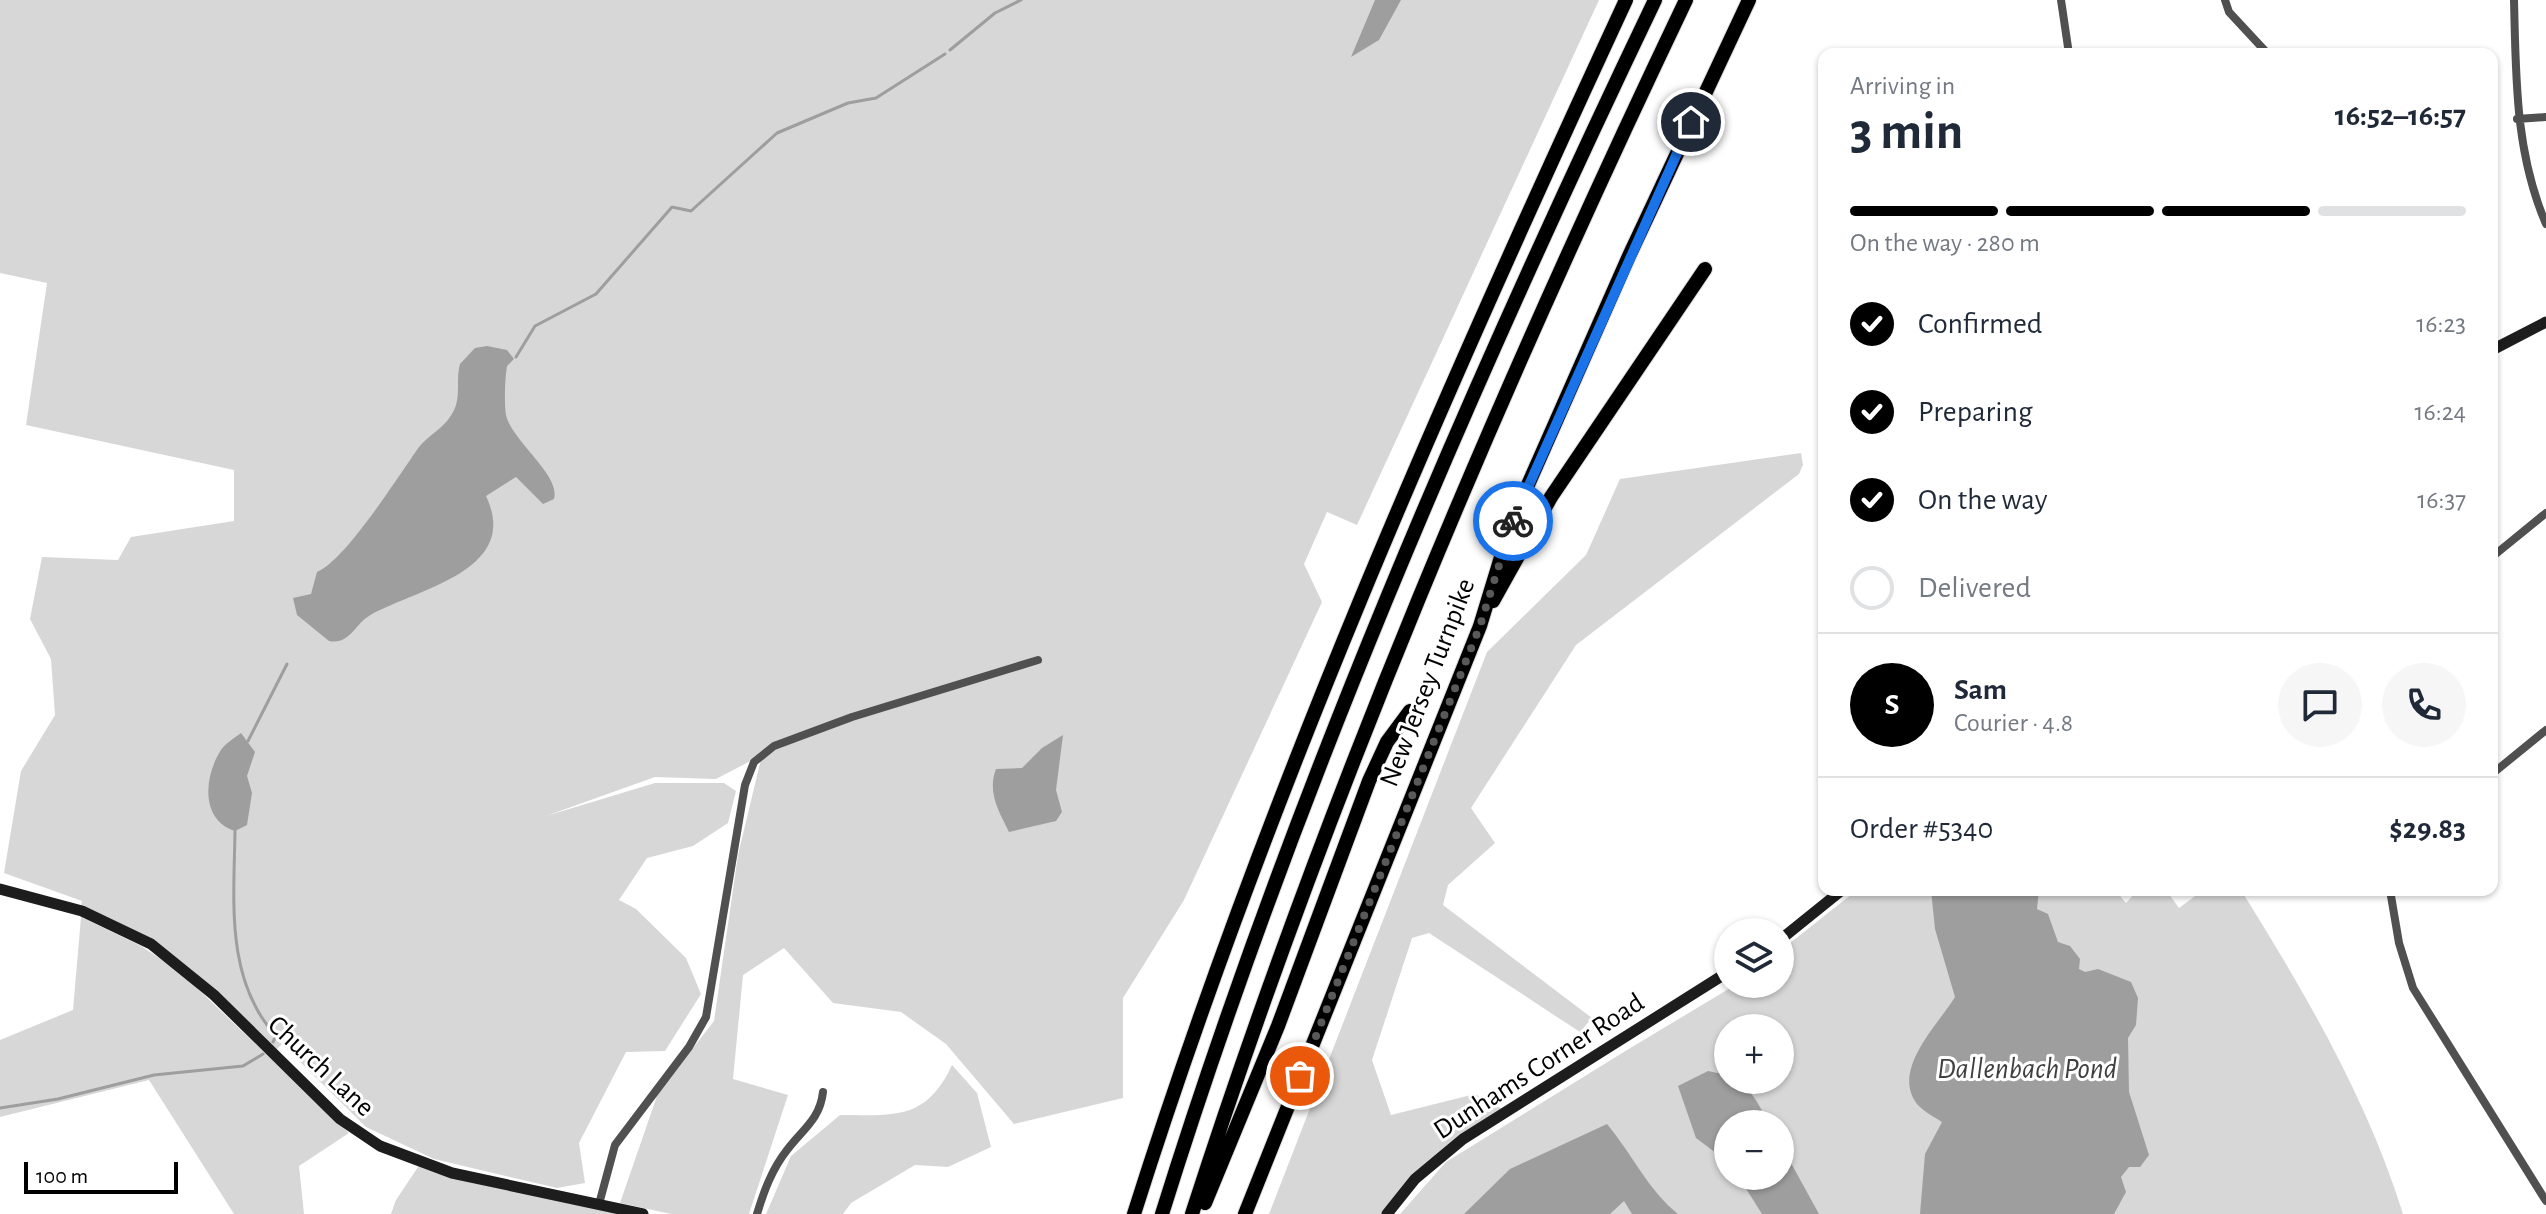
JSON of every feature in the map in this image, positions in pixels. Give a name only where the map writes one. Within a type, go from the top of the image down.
[{"type":"highway","points":[[1134,1214],[1246,889],[1357,606],[1458,366],[1626,0]]},
{"type":"highway","points":[[1162,1214],[1271,898],[1388,602],[1482,377],[1655,0]]},
{"type":"highway","name":"New Jersey Turnpike","points":[[1192,1214],[1300,902],[1405,638],[1510,387],[1686,0]]},
{"type":"highway","name":"New Jersey Turnpike","points":[[1245,1214],[1480,626],[1512,521],[1555,420],[1749,0]]},
{"type":"highway","points":[[1480,626],[1551,497],[1705,269]]},
{"type":"highway","points":[[1200,1214],[1278,1026],[1369,781],[1387,742],[1410,711]]},
{"type":"street","points":[[2061,0],[2068,48]]},
{"type":"street","points":[[2225,0],[2229,12],[2262,48]]},
{"type":"street","points":[[2514,0],[2517,119],[2531,189],[2546,224]]},
{"type":"street","points":[[2517,119],[2546,117]]},
{"type":"street","points":[[2498,347],[2546,322]]},
{"type":"street","points":[[2498,552],[2546,513]]},
{"type":"street","points":[[599,1204],[615,1145],[689,1047],[706,1017],[745,785],[754,762],[774,746],[852,717],[1038,660]]},
{"type":"street","points":[[2498,769],[2546,730]]},
{"type":"street","name":"Church Lane","points":[[0,889],[82,911],[151,944],[214,995],[340,1119],[380,1146],[452,1173],[643,1214]]},
{"type":"street","points":[[1794,929],[1835,896]]},
{"type":"street","points":[[2391,896],[2399,943],[2413,988],[2546,1201]]},
{"type":"street","name":"Dunhams Corner Road","points":[[1387,1214],[1415,1179],[1463,1139],[1714,981]]},
{"type":"street","points":[[757,1214],[774,1168],[814,1121],[821,1108],[823,1092]]},
{"type":"shaded area","points":[[0,0],[1599,0],[1357,525],[1327,512],[1304,564],[1322,602],[1184,900],[1123,998],[1123,1098],[1014,1124],[946,1044],[901,1012],[833,1003],[784,948],[743,975],[733,1079],[788,1095],[749,1214],[671,1214],[620,1203],[658,1093],[714,1021],[738,855],[762,755],[716,779],[655,777],[546,816],[655,783],[724,783],[736,791],[728,823],[693,846],[647,858],[619,900],[636,909],[686,958],[701,994],[665,1051],[626,1052],[579,1143],[585,1183],[557,1188],[434,1159],[366,1127],[282,1044],[276,1050],[210,985],[163,949],[81,906],[82,901],[4,873],[21,771],[55,715],[51,659],[30,619],[42,557],[118,560],[131,537],[234,521],[234,470],[26,425],[47,283],[0,273]]},
{"type":"shaded area","points":[[1801,453],[1803,465],[1799,474],[1576,645],[1471,808],[1495,843],[1448,885],[1443,905],[1592,1018],[1580,1032],[1429,933],[1412,938],[1372,1060],[1391,1115],[1475,1094],[1506,1111],[1463,1139],[1387,1214],[1269,1214],[1487,652],[1586,555],[1620,479]]},
{"type":"shaded area","points":[[1849,896],[2120,896],[2126,903],[2132,896],[2170,896],[2179,908],[2195,896],[2245,896],[2311,1007],[2353,1088],[2372,1129],[2403,1214],[1400,1214],[1446,1162],[1714,998],[1794,998],[1794,940]]},
{"type":"shaded area","points":[[81,917],[141,946],[179,971],[349,1133],[299,1166],[304,1214],[234,1214],[149,1080],[0,1117],[0,1040],[73,1010]]},
{"type":"shaded area","points":[[952,1065],[977,1093],[991,1147],[948,1167],[915,1165],[851,1203],[843,1214],[766,1214],[791,1156],[840,1115],[906,1111],[931,1096]]},
{"type":"shaded area","points":[[420,1164],[643,1214],[391,1214],[396,1200]]},
{"type":"water","points":[[1375,0],[1401,0],[1379,40],[1351,57]]},
{"type":"water","points":[[487,346],[507,350],[514,359],[507,366],[506,415],[517,436],[550,479],[554,499],[543,504],[516,477],[486,496],[493,522],[489,543],[477,560],[436,586],[369,616],[342,640],[329,641],[297,615],[293,598],[311,594],[317,572],[357,535],[419,447],[447,421],[458,397],[460,364],[475,348]]},
{"type":"water","points":[[241,733],[255,752],[247,776],[252,793],[247,825],[235,831],[216,817],[208,796],[215,760],[227,743]]},
{"type":"water","points":[[1063,735],[1056,790],[1062,812],[1056,821],[1009,832],[994,794],[996,769],[1022,768],[1042,748]]},
{"type":"water","name":"Dallenbach Pond","points":[[1932,896],[2038,896],[2037,909],[2048,914],[2058,942],[2070,946],[2080,959],[2079,969],[2085,972],[2098,969],[2131,982],[2138,998],[2136,1025],[2128,1038],[2129,1092],[2149,1155],[2140,1167],[2129,1167],[2121,1177],[2126,1192],[2114,1214],[1920,1214],[1925,1154],[1942,1122],[1917,1104],[1910,1091],[1909,1077],[1928,1035],[1955,997],[1935,929]]},
{"type":"water","points":[[1708,1071],[1714,1072],[1714,1094],[1751,1094],[1762,1110],[1714,1110],[1714,1152],[1696,1138],[1678,1086]]},
{"type":"water","points":[[1607,1124],[1649,1183],[1678,1214],[1632,1214],[1624,1201],[1610,1214],[1464,1214],[1510,1169]]},
{"type":"water","points":[[1794,1168],[1819,1214],[1762,1214],[1747,1190],[1794,1190]]},
{"type":"waterway","points":[[950,50],[995,13],[1021,0]]},
{"type":"waterway","points":[[516,357],[535,326],[596,294],[672,207],[691,211],[777,133],[848,103],[876,98],[945,54]]},
{"type":"waterway","points":[[248,741],[287,664]]},
{"type":"waterway","points":[[235,831],[234,912],[240,965],[260,1014],[276,1036],[273,1042]]},
{"type":"waterway","points":[[0,1108],[58,1099],[154,1075],[243,1066],[263,1054]]},
{"type":"way so far","points":[[1300,1076],[1480,626],[1513,521]]},
{"type":"route","points":[[1513,521],[1691,122]]}]
